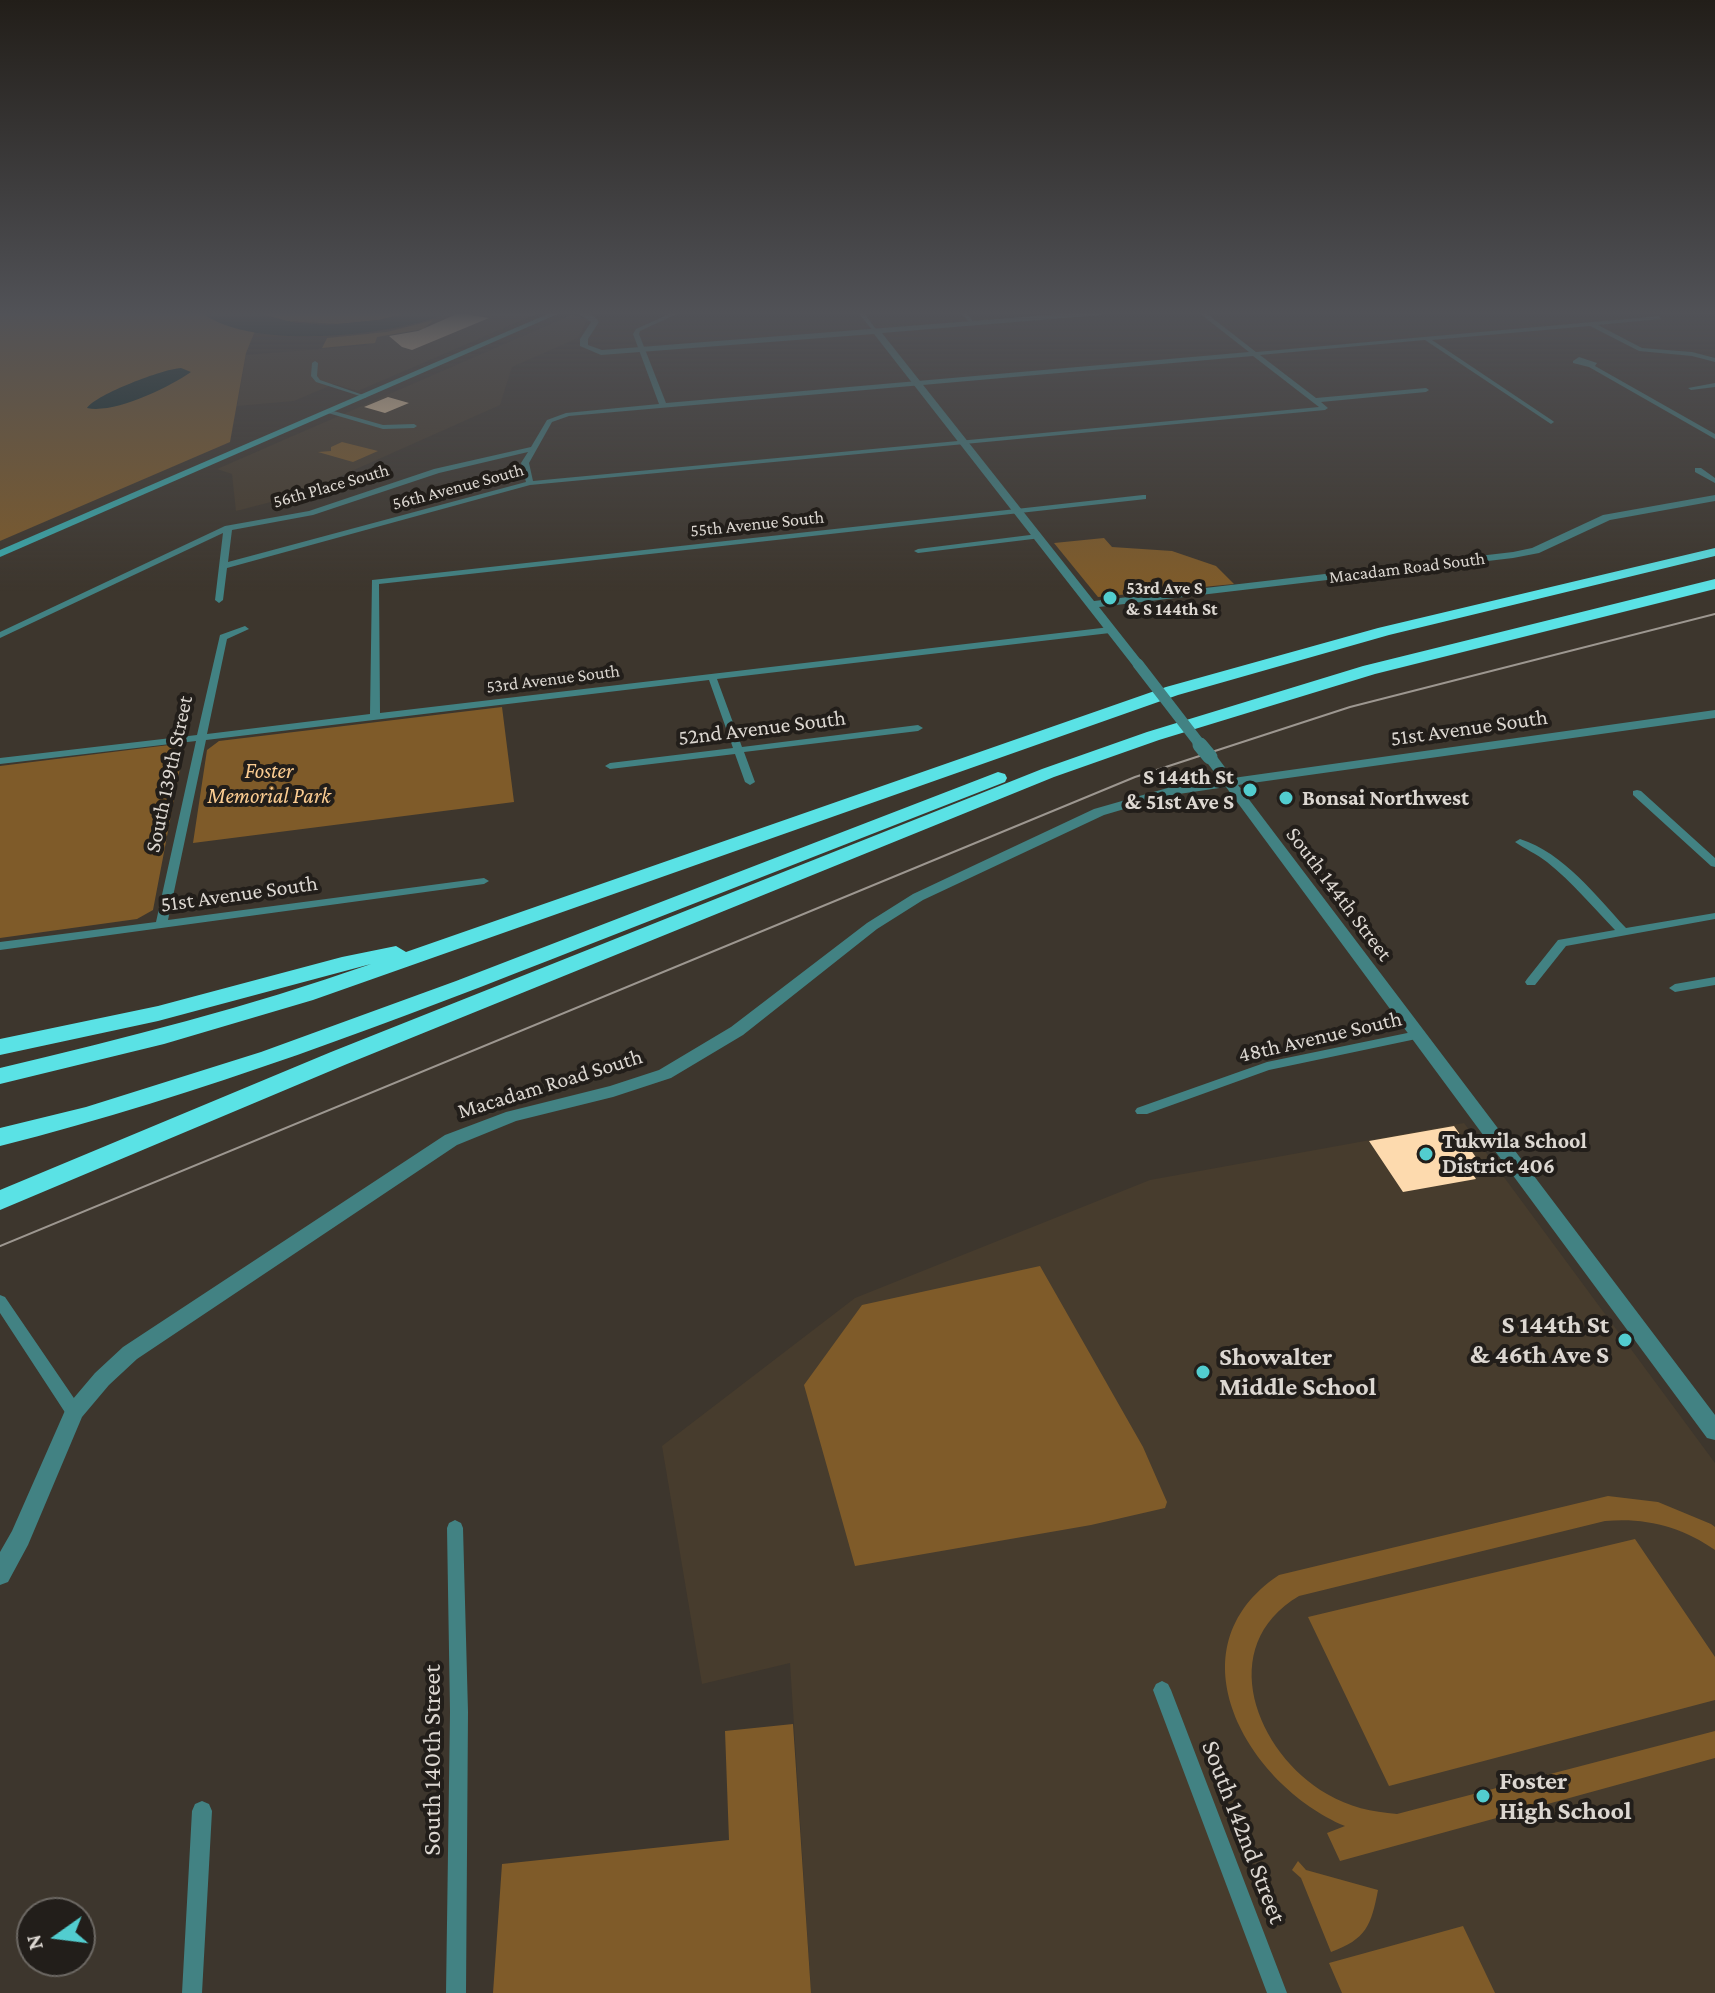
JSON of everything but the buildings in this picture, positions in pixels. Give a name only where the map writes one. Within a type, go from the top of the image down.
[{"type":"highway","points":[[1513,599],[1715,539]]},
{"type":"highway","points":[[0,1076],[265,1007],[1172,691],[1317,649],[1715,552]]},
{"type":"highway","points":[[0,1137],[204,1081],[464,986],[966,788],[1038,765],[1153,736],[1369,670],[1715,584]]},
{"type":"highway","points":[[1491,639],[1603,620],[1715,593]]},
{"type":"highway","points":[[0,1200],[339,1058],[983,798],[1153,736]]},
{"type":"highway","points":[[0,1047],[106,1026],[252,990],[360,958],[441,946]]},
{"type":"highway","points":[[0,1153],[140,1114],[255,1075],[339,1058]]},
{"type":"highway","points":[[0,1190],[90,1160]]},
{"type":"main road","points":[[0,554],[344,406]]},
{"type":"street","points":[[530,483],[525,463],[549,421],[556,417],[654,406]]},
{"type":"street","name":"South 144th Street","points":[[936,406],[1210,757],[1715,1431]]},
{"type":"street","name":"56th Avenue South","points":[[224,566],[530,483],[1325,408],[1323,406]]},
{"type":"street","points":[[1527,406],[1551,422]]},
{"type":"street","points":[[1661,406],[1715,437]]},
{"type":"street","points":[[330,412],[383,427],[414,426]]},
{"type":"street","name":"56th Place South","points":[[228,528],[310,513],[437,471],[534,448]]},
{"type":"street","points":[[1698,470],[1715,481]]},
{"type":"street","name":"55th Avenue South","points":[[375,716],[375,582],[1143,497]]},
{"type":"street","name":"Macadam Road South","points":[[1091,605],[1513,555],[1535,551],[1607,517],[1715,498]]},
{"type":"street","points":[[219,600],[228,528]]},
{"type":"street","points":[[0,635],[228,528]]},
{"type":"street","points":[[918,551],[1038,536]]},
{"type":"street","name":"South 139th Street","points":[[161,925],[223,637],[245,629]]},
{"type":"street","name":"53rd Avenue South","points":[[0,761],[1110,630]]},
{"type":"street","points":[[712,677],[750,782]]},
{"type":"street","name":"51st Avenue South","points":[[1228,782],[1715,714]]},
{"type":"street","name":"52nd Avenue South","points":[[610,766],[918,728]]},
{"type":"street","name":"Macadam Road South","points":[[0,1574],[20,1538],[74,1412],[102,1379],[130,1353],[253,1275],[451,1140],[512,1116],[613,1091],[665,1074],[737,1031],[872,926],[918,897],[1099,812],[1145,797],[1228,782]]},
{"type":"street","points":[[1637,793],[1715,864]]},
{"type":"street","points":[[1520,842],[1548,857],[1621,930]]},
{"type":"street","name":"51st Avenue South","points":[[0,946],[484,881]]},
{"type":"street","points":[[1531,982],[1562,943],[1621,930],[1715,916]]},
{"type":"street","points":[[1675,988],[1715,981]]},
{"type":"street","name":"48th Avenue South","points":[[1142,1111],[1267,1066],[1417,1035]]},
{"type":"street","points":[[0,1301],[74,1412]]},
{"type":"street","name":"South 140th Street","points":[[455,1528],[459,1712],[456,1993]]},
{"type":"street","name":"South 142nd Street","points":[[1162,1690],[1277,1993]]},
{"type":"street","points":[[192,1993],[202,1811]]},
{"type":"shaded area","points":[[362,406],[498,406],[298,495],[236,511],[232,474],[217,469]]},
{"type":"shaded area","points":[[1464,1123],[1715,1463],[1715,1993],[811,1993],[790,1663],[702,1684],[662,1446],[855,1298],[1150,1180]]},
{"type":"green space","points":[[0,406],[236,406],[230,442],[0,541]]},
{"type":"green space","points":[[342,442],[378,451],[353,462],[318,452],[331,451],[331,447]]},
{"type":"green space","points":[[1104,538],[1112,547],[1172,551],[1216,566],[1234,584],[1098,597],[1054,543]]},
{"type":"green space","name":"Foster Memorial Park","points":[[502,707],[514,802],[193,843],[207,750],[219,741]]},
{"type":"green space","name":"Foster Memorial Park","points":[[169,745],[184,747],[153,910],[137,919],[0,938],[0,766]]},
{"type":"green space","points":[[1040,1266],[1143,1447],[1167,1502],[1165,1508],[1091,1525],[855,1566],[804,1385],[862,1305]]},
{"type":"green space","points":[[1608,1496],[1658,1502],[1711,1524],[1715,1527],[1715,1550],[1690,1535],[1663,1525],[1605,1521],[1299,1596],[1273,1617],[1258,1642],[1252,1670],[1254,1698],[1265,1727],[1281,1753],[1302,1776],[1327,1794],[1361,1808],[1397,1814],[1715,1731],[1715,1758],[1340,1861],[1327,1833],[1345,1826],[1310,1806],[1278,1780],[1252,1748],[1234,1713],[1226,1676],[1229,1640],[1246,1605],[1279,1575]]},
{"type":"green space","points":[[1635,1539],[1715,1657],[1715,1700],[1389,1786],[1308,1617]]},
{"type":"green space","points":[[793,1724],[811,1993],[493,1993],[502,1864],[729,1840],[725,1731]]},
{"type":"green space","points":[[1298,1861],[1306,1870],[1378,1890],[1365,1930],[1352,1942],[1331,1952],[1301,1878],[1292,1870]]},
{"type":"green space","points":[[1463,1926],[1495,1993],[1342,1993],[1329,1963]]},
{"type":"water","points":[[89,406],[115,406],[98,409],[87,408]]},
{"type":"tram line","points":[[0,1246],[1135,777],[1350,707],[1715,614]]},
{"type":"place","name":"53rd Ave S & S 144th St","points":[[1110,598]]},
{"type":"place","name":"S 144th St & 51st Ave S","points":[[1250,790]]},
{"type":"place","name":"Bonsai Northwest","points":[[1286,798]]},
{"type":"place","name":"Tukwila School District 406","points":[[1426,1154]]},
{"type":"place","name":"S 144th St & 46th Ave S","points":[[1625,1340]]},
{"type":"place","name":"Showalter Middle School","points":[[1203,1372]]},
{"type":"place","name":"Foster High School","points":[[1483,1796]]}]
